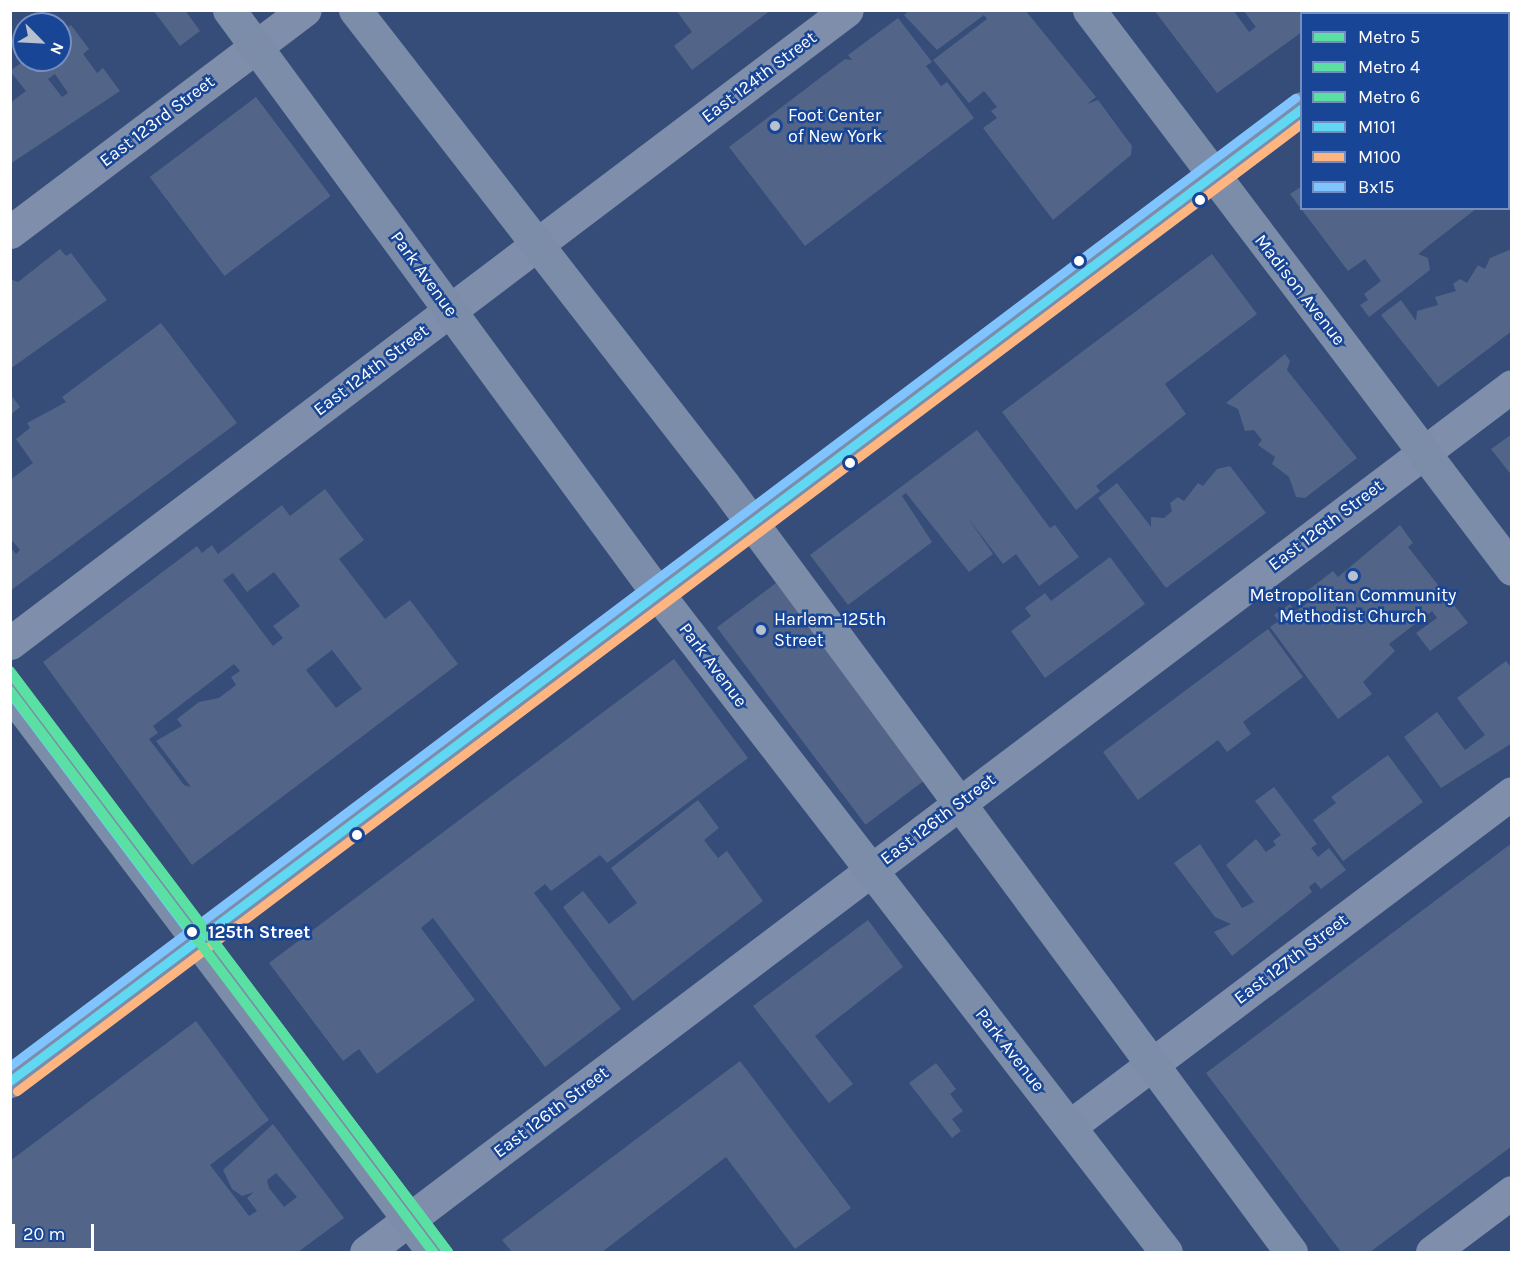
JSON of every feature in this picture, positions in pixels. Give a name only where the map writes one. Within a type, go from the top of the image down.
[{"type":"main road","name":"Park Avenue","points":[[229,10],[658,594],[868,872],[1070,1126],[1166,1252]]},
{"type":"main road","points":[[355,10],[538,244],[751,523],[960,803],[1150,1066],[1291,1252]]},
{"type":"main road","name":"Madison Avenue","points":[[1089,10],[1212,177],[1512,569]]},
{"type":"main road","points":[[10,1081],[1300,110]]},
{"type":"main road","points":[[10,692],[433,1252]]},
{"type":"street","name":"East 123rd Street","points":[[10,232],[305,10]]},
{"type":"street","name":"East 124th Street","points":[[10,643],[847,10]]},
{"type":"street","name":"East 126th Street","points":[[366,1252],[1512,386]]},
{"type":"street","name":"East 127th Street","points":[[1070,1126],[1512,793]]},
{"type":"street","points":[[1432,1252],[1512,1192]]},
{"type":"building","points":[[153,10],[185,10],[200,31],[180,46]]},
{"type":"building","points":[[676,10],[771,10],[692,70],[674,46],[692,32]]},
{"type":"building","points":[[909,10],[1025,10],[1096,97],[1087,104],[1098,100],[1132,146],[1131,155],[1053,220],[983,128],[997,118],[991,111],[997,107],[984,91],[969,103],[933,60],[987,19],[984,15],[937,50],[904,15]]},
{"type":"building","points":[[1154,10],[1233,10],[1249,32],[1256,27],[1243,10],[1330,10],[1300,12],[1300,33],[1217,93]]},
{"type":"building","points":[[898,18],[932,62],[926,66],[941,86],[947,82],[974,118],[805,246],[729,147],[845,59],[852,60],[848,55]]},
{"type":"building","points":[[72,26],[89,49],[83,54],[97,73],[103,68],[120,91],[10,164],[10,103],[26,91],[10,71],[72,72]],"holes":[[[55,74],[68,93],[62,97],[48,79]]]},
{"type":"building","points":[[1510,27],[1512,27],[1512,183],[1510,183]]},
{"type":"building","points":[[256,97],[331,196],[224,276],[150,177]]},
{"type":"building","points":[[1300,187],[1300,207],[1290,194]]},
{"type":"building","points":[[1302,210],[1474,210],[1418,254],[1428,258],[1430,270],[1369,317],[1360,305],[1368,300],[1364,294],[1381,281],[1365,259],[1348,271]]},
{"type":"building","points":[[60,249],[66,256],[71,253],[107,300],[10,369],[10,279],[18,282]]},
{"type":"building","points":[[1512,249],[1512,331],[1438,387],[1381,315],[1401,300],[1416,321],[1417,311],[1438,305],[1435,297],[1456,291],[1453,284],[1460,279],[1467,283],[1478,265],[1485,269],[1490,258]]},
{"type":"building","points":[[1212,254],[1257,314],[1165,384],[1186,414],[1096,486],[1100,491],[1076,510],[1002,412]]},
{"type":"building","points":[[161,323],[237,423],[10,591],[10,547],[16,554],[20,550],[10,538],[10,480],[33,463],[16,439],[30,428],[27,423],[66,402],[62,397]]},
{"type":"building","points":[[1285,354],[1290,361],[1287,370],[1357,458],[1305,498],[1296,497],[1289,477],[1272,464],[1275,457],[1258,445],[1262,440],[1254,430],[1245,431],[1238,409],[1226,403]]},
{"type":"building","points":[[10,394],[20,407],[10,415]]},
{"type":"building","points":[[977,430],[1050,528],[1055,525],[1079,557],[1039,586],[1016,554],[1003,564],[968,518],[993,554],[969,572],[906,493],[902,496],[932,542],[848,605],[810,555]]},
{"type":"building","points":[[1512,434],[1512,476],[1491,449]]},
{"type":"building","points":[[1230,466],[1266,513],[1166,588],[1098,498],[1117,483],[1151,527],[1151,517],[1164,518],[1172,511],[1170,503],[1178,497],[1184,501],[1198,483],[1203,486],[1217,469]]},
{"type":"building","points":[[325,489],[364,540],[339,559],[385,619],[410,600],[458,664],[192,865],[43,662],[197,546],[202,553],[212,545],[218,554],[282,505],[290,516]],"holes":[[[274,572],[300,606],[273,626],[283,638],[273,646],[223,580],[233,573],[247,592]],[[332,650],[362,689],[336,708],[306,670]],[[234,664],[240,671],[231,677],[236,685],[219,698],[199,702],[177,719],[182,726],[156,741],[191,787],[184,785],[149,739],[158,733],[153,726]]]},
{"type":"building","points":[[1400,525],[1413,543],[1408,547],[1468,623],[1430,651],[1416,633],[1437,618],[1432,611],[1389,644],[1395,651],[1363,682],[1372,694],[1338,719],[1270,627],[1279,621],[1274,615],[1290,604],[1296,611],[1313,599],[1307,591],[1333,571],[1338,577]]},
{"type":"building","points":[[1110,557],[1145,604],[1045,678],[1011,631],[1031,616],[1025,608],[1045,593],[1051,601]]},
{"type":"building","points":[[776,583],[925,780],[866,825],[717,628]]},
{"type":"building","points":[[1268,629],[1303,677],[1243,722],[1251,734],[1227,752],[1218,740],[1138,800],[1103,752]]},
{"type":"building","points":[[674,659],[748,758],[607,863],[600,855],[551,891],[545,884],[534,893],[621,1009],[545,1067],[433,918],[421,928],[475,1000],[377,1074],[359,1049],[343,1061],[269,963]]},
{"type":"building","points":[[1506,661],[1512,668],[1512,743],[1441,788],[1404,737],[1437,712],[1465,750],[1485,735],[1457,698]]},
{"type":"building","points":[[1388,755],[1423,802],[1343,861],[1313,820],[1336,803],[1331,797]]},
{"type":"building","points":[[1274,787],[1317,844],[1311,848],[1318,857],[1329,848],[1346,870],[1321,889],[1315,882],[1309,887],[1312,892],[1232,956],[1214,932],[1231,924],[1215,917],[1174,863],[1200,844],[1242,908],[1254,902],[1226,865],[1256,839],[1266,852],[1276,845],[1273,841],[1281,835],[1255,801]]},
{"type":"building","points":[[698,800],[719,828],[704,840],[718,858],[727,851],[763,901],[633,1001],[563,907],[583,891],[609,924],[637,903],[611,868]]},
{"type":"building","points":[[1512,843],[1512,1146],[1370,1252],[1341,1252],[1206,1073]]},
{"type":"building","points":[[868,920],[903,967],[815,1036],[853,1084],[829,1103],[753,1006]]},
{"type":"building","points":[[196,1021],[269,1120],[210,1165],[249,1216],[257,1211],[247,1198],[254,1192],[242,1196],[232,1189],[223,1170],[273,1124],[344,1218],[298,1252],[10,1252],[10,1161]],"holes":[[[276,1173],[297,1197],[284,1207],[269,1188],[267,1180]]]},
{"type":"building","points":[[740,1061],[851,1208],[795,1249],[726,1157],[602,1252],[512,1252],[502,1240]]},
{"type":"building","points":[[936,1063],[956,1089],[950,1094],[963,1111],[952,1119],[961,1131],[952,1138],[909,1083]]},
{"type":"metro line","name":"5","points":[[10,671],[448,1252]]},
{"type":"metro line","name":"6","points":[[10,672],[448,1252]]},
{"type":"metro line","name":"4","points":[[10,691],[433,1252]]},
{"type":"transit line","name":"Bx15","points":[[10,1066],[1295,98]]},
{"type":"transit line","name":"M101","points":[[10,1081],[1300,110]]},
{"type":"transit line","name":"M100","points":[[17,1091],[1300,125]]},
{"type":"transit line","name":"M101","points":[[10,693],[196,941]]},
{"type":"place","name":"Foot Center of New York","points":[[775,126]]},
{"type":"place","name":"Metropolitan Community Methodist Church","points":[[1353,576]]},
{"type":"place","name":"Harlem–125th Street","points":[[761,630]]},
{"type":"place","name":"125th Street","points":[[192,932]]}]
